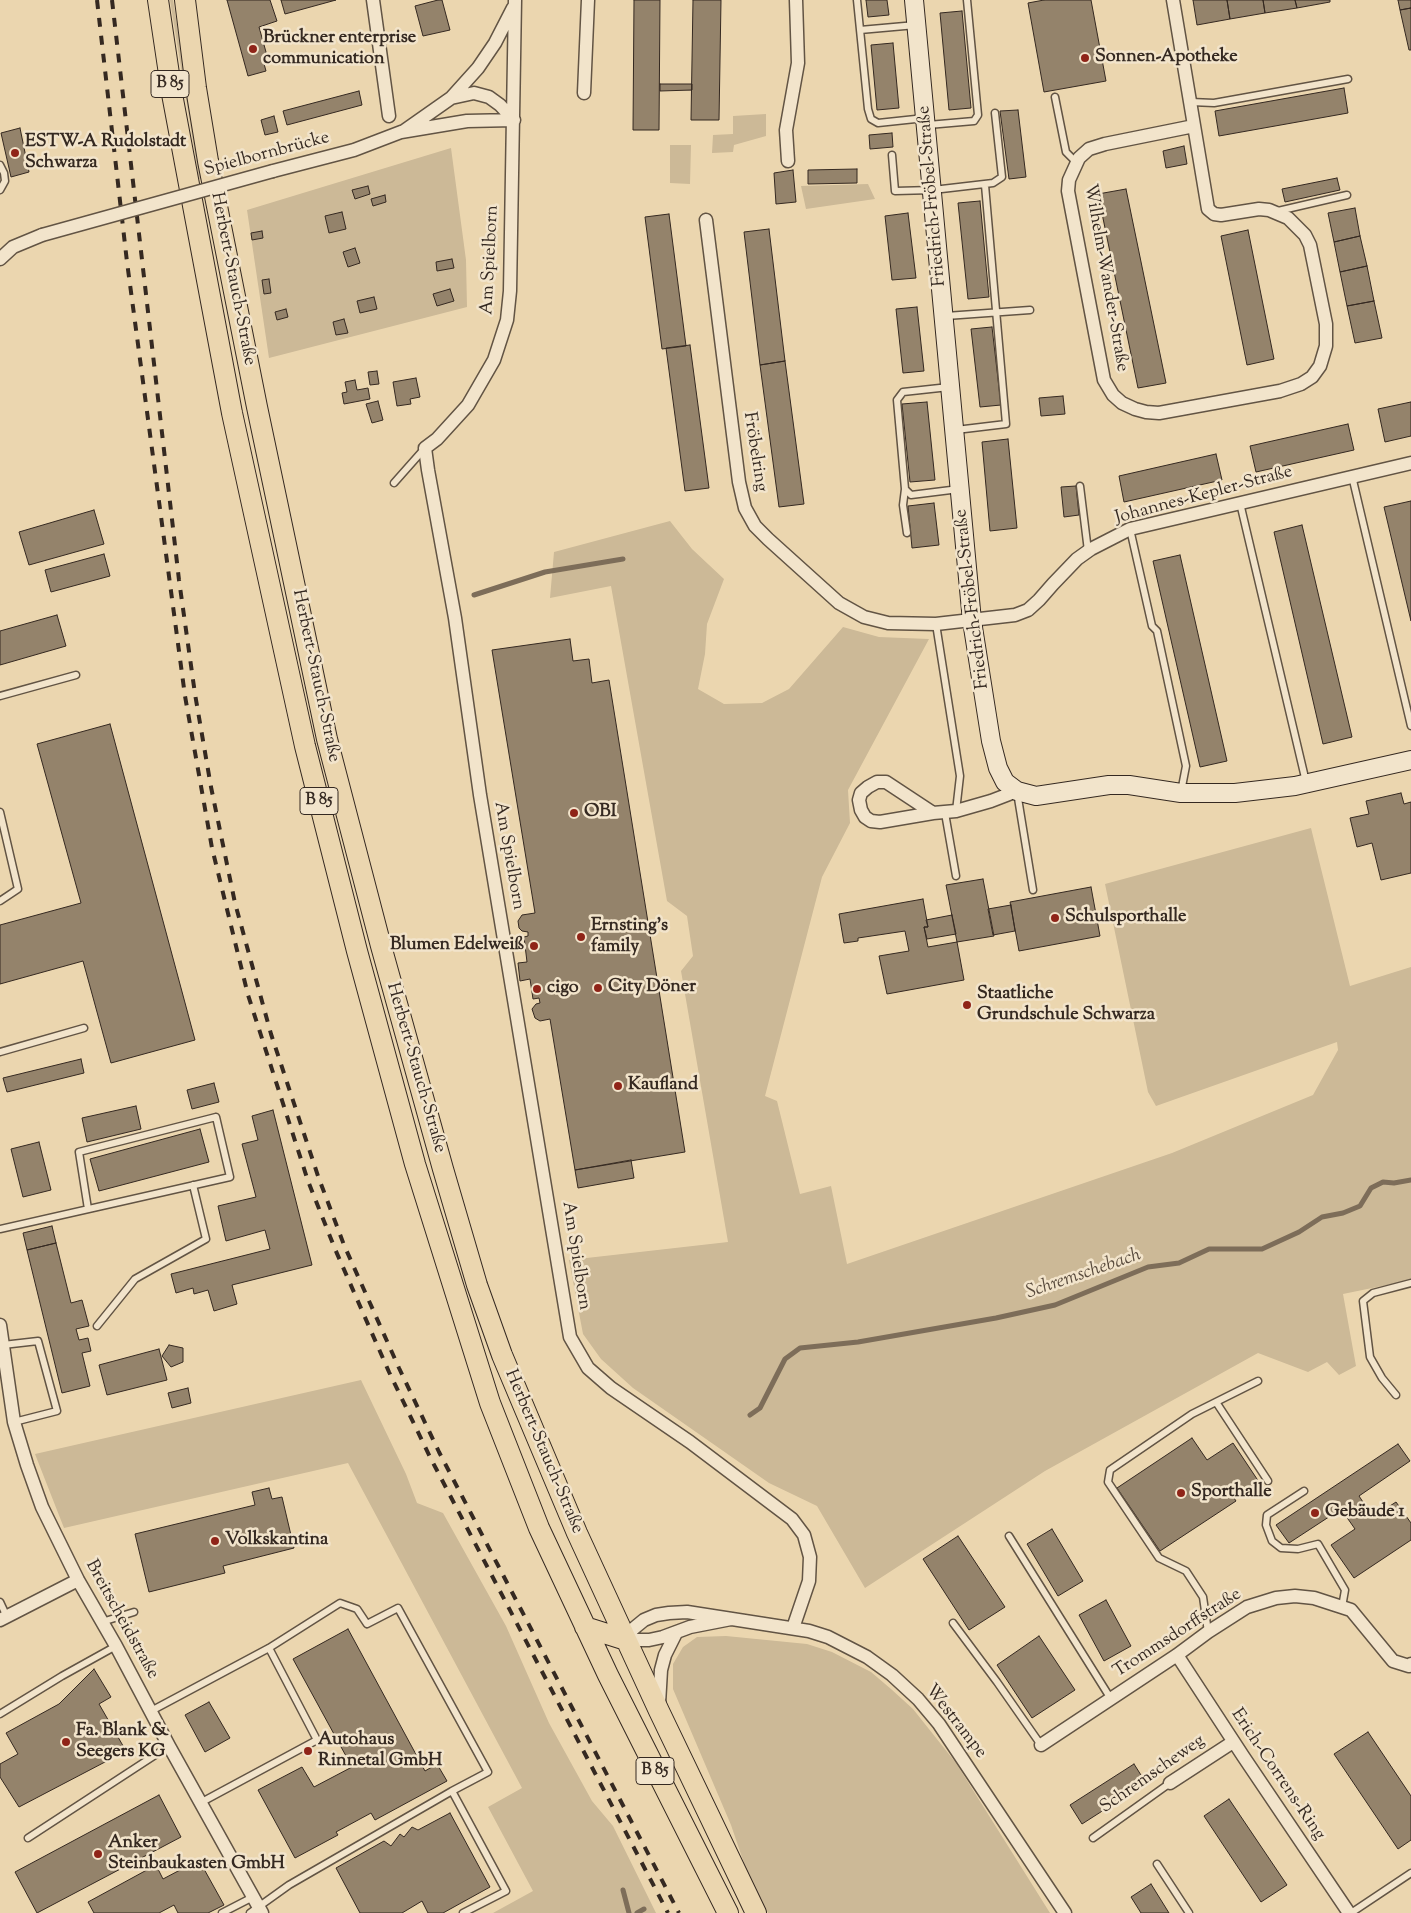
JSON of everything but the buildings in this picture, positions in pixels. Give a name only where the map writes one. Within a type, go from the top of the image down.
[{"type":"main road","name":"Herbert-Stauch-Straße","points":[[158,0],[172,94],[232,413],[306,746],[357,951],[415,1164],[487,1394],[539,1528],[608,1675],[728,1913]]},
{"type":"main road","name":"Herbert-Stauch-Straße","points":[[185,0],[196,88],[208,161],[257,407],[328,739],[383,956],[477,1285],[502,1355],[577,1533],[658,1711],[756,1913]]},
{"type":"main road","points":[[585,1628],[626,1640],[618,1651],[608,1675]]},
{"type":"street","points":[[373,0],[389,116]]},
{"type":"street","points":[[584,93],[588,0]]},
{"type":"street","points":[[788,161],[786,130],[798,63],[796,0]]},
{"type":"street","name":"Friedrich-Fröbel-Straße","points":[[914,0],[927,122],[972,621],[991,741],[998,768],[1005,782],[1016,791]]},
{"type":"street","name":"Wilhelm-Wander-Straße","points":[[1172,0],[1191,102],[1208,209],[1214,214],[1221,215],[1259,209],[1275,212],[1288,218],[1306,235],[1310,245],[1327,334],[1326,346],[1320,366],[1312,377],[1301,384],[1280,391],[1159,413],[1135,409],[1122,403],[1113,395],[1104,380],[1068,191],[1069,180],[1077,163],[1089,149],[1194,126]]},
{"type":"street","name":"Spielbornbrücke","points":[[401,132],[450,98],[478,68],[496,43],[515,2]]},
{"type":"street","name":"Am Spielborn","points":[[515,2],[510,291],[507,320],[494,360],[468,404],[437,439],[425,448],[455,618],[480,795],[570,1338],[588,1368],[611,1388],[690,1442],[792,1519],[804,1535],[810,1557],[809,1580],[793,1628]]},
{"type":"street","name":"Spielbornbrücke","points":[[450,98],[474,93],[489,97],[500,105],[514,120]]},
{"type":"street","name":"Spielbornbrücke","points":[[0,259],[13,247],[42,236],[354,150],[401,132],[467,121],[514,120]]},
{"type":"street","name":"Fröbelring","points":[[706,220],[739,482],[745,508],[755,526],[768,540],[839,603],[864,617],[888,623],[936,624],[972,621]]},
{"type":"street","name":"Johannes-Kepler-Straße","points":[[972,621],[1016,614],[1028,610],[1088,551],[1130,529],[1411,463]]},
{"type":"street","points":[[945,813],[886,782],[876,782],[868,786],[861,793],[859,800],[865,817],[871,821],[880,822],[945,813],[991,801],[1016,791],[1036,796],[1109,785],[1129,785],[1181,793],[1263,791],[1411,760]]},
{"type":"street","name":"Breitscheidstraße","points":[[0,1325],[14,1422],[42,1507],[78,1580],[116,1646],[256,1907]]},
{"type":"street","points":[[3,1618],[78,1580]]},
{"type":"street","name":"Trommsdorffstraße","points":[[1041,1745],[1177,1655],[1208,1632],[1248,1607],[1276,1598],[1295,1596],[1314,1598],[1351,1610],[1393,1661],[1409,1666],[1411,1664]]},
{"type":"street","name":"Westrampe","points":[[626,1640],[633,1629],[644,1620],[656,1615],[687,1612],[793,1628],[828,1637],[867,1657],[892,1675],[918,1699],[939,1724],[1065,1913]]},
{"type":"street","name":"Westrampe","points":[[626,1640],[649,1640],[690,1627],[731,1619]]},
{"type":"street","points":[[658,1711],[661,1670],[665,1655],[676,1633]]},
{"type":"street","name":"Erich-Correns-Ring","points":[[1177,1655],[1233,1742],[1350,1913]]},
{"type":"street","name":"Schremscheweg","points":[[1170,1783],[1233,1742]]},
{"type":"lane","points":[[857,0],[868,109],[871,119],[878,123],[974,121],[978,115],[966,0]]},
{"type":"lane","points":[[860,30],[917,25]]},
{"type":"lane","points":[[1191,102],[1214,103],[1348,78]]},
{"type":"lane","points":[[1055,97],[1066,152],[1077,163]]},
{"type":"lane","points":[[892,155],[895,191],[933,190],[993,183],[1002,177],[995,113]]},
{"type":"lane","points":[[0,165],[5,181],[0,190]]},
{"type":"lane","points":[[955,430],[1006,424],[985,184]]},
{"type":"lane","points":[[1275,212],[1347,195]]},
{"type":"lane","points":[[944,316],[1030,310]]},
{"type":"lane","points":[[907,533],[903,505],[905,489],[897,400],[903,392],[951,386]]},
{"type":"lane","points":[[394,483],[425,448]]},
{"type":"lane","points":[[1352,476],[1411,726]]},
{"type":"lane","points":[[1080,486],[1088,551]]},
{"type":"lane","points":[[905,489],[912,495],[960,489]]},
{"type":"lane","points":[[1240,503],[1307,783]]},
{"type":"lane","points":[[1130,529],[1152,626],[1157,631],[1186,766],[1181,793]]},
{"type":"lane","points":[[936,624],[960,776],[945,813],[956,876]]},
{"type":"lane","points":[[0,696],[76,675]]},
{"type":"lane","points":[[1016,791],[1034,890]]},
{"type":"lane","points":[[0,812],[18,889],[0,900]]},
{"type":"lane","points":[[0,1052],[84,1028]]},
{"type":"lane","points":[[0,1230],[230,1177],[216,1116],[79,1152],[88,1209]]},
{"type":"lane","points":[[97,1326],[134,1279],[206,1239],[193,1185]]},
{"type":"lane","points":[[1396,1395],[1382,1378],[1370,1357],[1363,1301],[1373,1292],[1411,1283]]},
{"type":"lane","points":[[3,1345],[38,1341],[57,1411],[14,1422]]},
{"type":"lane","points":[[1208,1632],[1203,1597],[1186,1572],[1159,1558],[1108,1482],[1110,1470],[1192,1414],[1258,1381]]},
{"type":"lane","points":[[1216,1402],[1268,1481]]},
{"type":"lane","points":[[1304,1491],[1267,1515],[1266,1525],[1272,1540],[1281,1548],[1298,1549],[1318,1544],[1345,1590],[1342,1607]]},
{"type":"lane","points":[[1009,1536],[1111,1699]]},
{"type":"lane","points":[[0,1602],[3,1618]]},
{"type":"lane","points":[[151,1711],[269,1648],[340,1603],[357,1609],[367,1624],[398,1608],[488,1772],[289,1884],[256,1907],[222,1913]]},
{"type":"lane","points":[[102,1622],[134,1612]]},
{"type":"lane","points":[[953,1623],[1041,1745]]},
{"type":"lane","points":[[0,1714],[116,1646]]},
{"type":"lane","points":[[200,1803],[318,1740],[269,1648]]},
{"type":"lane","points":[[28,1838],[169,1746]]},
{"type":"lane","name":"Schremscheweg","points":[[1093,1838],[1170,1783]]},
{"type":"lane","points":[[452,1792],[506,1891],[463,1913]]},
{"type":"lane","points":[[1157,1864],[1189,1913]]},
{"type":"lane","points":[[1350,1913],[1411,1873]]},
{"type":"shaded area","points":[[170,0],[173,0],[202,178],[199,179]]},
{"type":"shaded area","points":[[766,114],[766,136],[734,145],[733,152],[712,153],[713,135],[733,134],[733,116]]},
{"type":"shaded area","points":[[670,145],[691,145],[690,184],[670,183]]},
{"type":"shaded area","points":[[451,148],[466,260],[467,307],[269,358],[247,210]]},
{"type":"shaded area","points":[[868,184],[875,199],[806,209],[801,186]]},
{"type":"shaded area","points":[[670,521],[692,549],[724,579],[707,624],[705,654],[698,689],[724,704],[762,703],[789,689],[843,627],[879,637],[929,639],[848,790],[850,823],[822,877],[765,1096],[777,1101],[800,1194],[831,1186],[847,1264],[1172,1153],[1313,1095],[1338,1050],[1337,1042],[1156,1106],[1148,1092],[1105,884],[1311,828],[1350,986],[1411,967],[1411,1280],[1343,1294],[1356,1366],[1339,1375],[1327,1362],[1308,1372],[1258,1353],[1045,1471],[865,1588],[817,1506],[769,1483],[633,1388],[601,1359],[583,1334],[569,1260],[728,1242],[681,971],[693,956],[687,916],[667,901],[611,586],[550,598],[554,552]]},
{"type":"shaded area","points":[[361,1380],[406,1474],[417,1503],[443,1513],[506,1626],[549,1723],[592,1801],[613,1826],[656,1913],[493,1913],[533,1891],[488,1807],[522,1788],[348,1463],[64,1528],[35,1454]]},
{"type":"shaded area","points":[[726,1636],[807,1644],[832,1652],[871,1672],[891,1689],[913,1709],[956,1763],[1050,1913],[768,1913],[748,1875],[731,1825],[673,1689],[673,1664],[683,1647],[697,1637]]},
{"type":"waterway","points":[[474,595],[545,572],[623,559]]},
{"type":"waterway","name":"Schremschebach","points":[[750,1415],[760,1408],[785,1359],[800,1348],[858,1342],[996,1318],[1055,1305],[1148,1267],[1179,1263],[1209,1249],[1262,1249],[1299,1232],[1322,1217],[1343,1213],[1360,1206],[1371,1188],[1383,1182],[1394,1183],[1411,1180]]},
{"type":"waterway","name":"Schremschebach","points":[[623,1890],[629,1913]]},
{"type":"waterway","points":[[637,1913],[644,1909]]},
{"type":"railway","points":[[97,0],[127,262],[185,696],[212,848],[248,995],[308,1181],[335,1249],[389,1372],[430,1457],[668,1913]]},
{"type":"railway","points":[[112,0],[179,580],[195,694],[211,787],[235,903],[271,1034],[318,1176],[344,1245],[399,1368],[439,1452],[679,1913]]},
{"type":"place","name":"Brückner enterprise communication","points":[[253,49]]},
{"type":"place","name":"Sonnen-Apotheke","points":[[1085,58]]},
{"type":"place","name":"ESTW-A Rudolstadt Schwarza","points":[[15,153]]},
{"type":"place","name":"OBI","points":[[574,813]]},
{"type":"place","name":"Schulsporthalle","points":[[1055,918]]},
{"type":"place","name":"Ernsting's family","points":[[581,937]]},
{"type":"place","name":"Blumen Edelweiß","points":[[534,946]]},
{"type":"place","name":"City Döner","points":[[598,988]]},
{"type":"place","name":"cigo","points":[[537,989]]},
{"type":"place","name":"Staatliche Grundschule Schwarza","points":[[967,1005]]},
{"type":"place","name":"Kaufland","points":[[618,1086]]},
{"type":"place","name":"Sporthalle","points":[[1181,1493]]},
{"type":"place","name":"Gebäude 1","points":[[1315,1513]]},
{"type":"place","name":"Volkskantina","points":[[215,1541]]},
{"type":"place","name":"Fa. Blank & Seegers KG","points":[[66,1742]]},
{"type":"place","name":"Autohaus Rinnetal GmbH","points":[[308,1751]]},
{"type":"place","name":"Anker Steinbaukasten GmbH","points":[[98,1854]]}]
